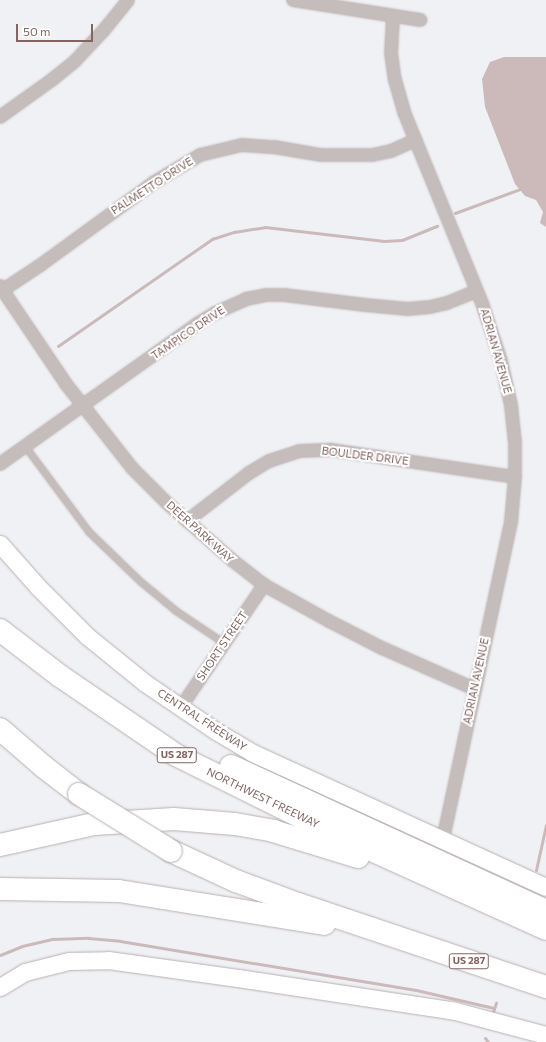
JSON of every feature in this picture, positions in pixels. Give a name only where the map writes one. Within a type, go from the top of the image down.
[{"type":"highway","name":"NORTHWEST FREEWAY","points":[[0,630],[60,676],[176,755],[327,830],[546,929]]},
{"type":"highway","points":[[60,676],[180,744],[546,911]]},
{"type":"highway","name":"US 287","points":[[0,729],[44,767],[79,794],[170,851],[236,881],[546,987]]},
{"type":"highway","points":[[0,845],[94,824],[174,818],[235,824],[273,831],[444,883]]},
{"type":"highway","points":[[0,889],[119,891],[392,935]]},
{"type":"main road","name":"CENTRAL FREEWAY","points":[[0,544],[38,587],[87,636],[145,683],[216,731],[253,753],[546,887]]},
{"type":"main road","points":[[0,987],[25,972],[69,961],[108,960],[455,1011],[546,1035]]},
{"type":"street","points":[[0,117],[53,79],[75,61],[104,30],[128,0]]},
{"type":"street","points":[[298,0],[420,20]]},
{"type":"street","name":"ADRIAN AVENUE","points":[[393,16],[391,53],[395,80],[404,112],[482,303],[501,361],[511,405],[515,441],[515,477],[511,522],[474,689],[443,840]]},
{"type":"street","name":"PALMETTO DRIVE","points":[[1,288],[42,264],[153,183],[200,155],[242,145],[274,147],[321,155],[372,155],[391,150],[416,140]]},
{"type":"street","name":"DEER PARK WAY","points":[[1,288],[83,406],[132,468],[187,521],[232,560],[264,585],[356,635],[474,689]]},
{"type":"street","name":"TAMPICO DRIVE","points":[[0,464],[197,324],[246,299],[266,295],[284,295],[408,309],[430,307],[447,303],[476,291]]},
{"type":"street","name":"BOULDER DRIVE","points":[[187,521],[249,473],[269,461],[299,451],[338,451],[515,477]]},
{"type":"street","name":"SHORT STREET","points":[[181,707],[264,585]]},
{"type":"lane","points":[[25,446],[89,532],[141,582],[176,611],[224,643]]},
{"type":"shaded area","points":[[504,57],[546,57],[546,227],[540,223],[543,212],[536,200],[525,196],[515,184],[485,107],[482,79],[490,62]]},
{"type":"waterway","points":[[455,213],[523,188]]},
{"type":"waterway","points":[[58,346],[212,239],[234,232],[265,227],[384,241],[402,240],[437,226]]},
{"type":"waterway","points":[[536,870],[546,825]]},
{"type":"waterway","points":[[0,955],[22,946],[53,939],[88,938],[120,941],[416,990],[494,1008]]},
{"type":"waterway","points":[[492,1015],[496,1003]]},
{"type":"waterway","points":[[485,1038],[488,1042]]}]
